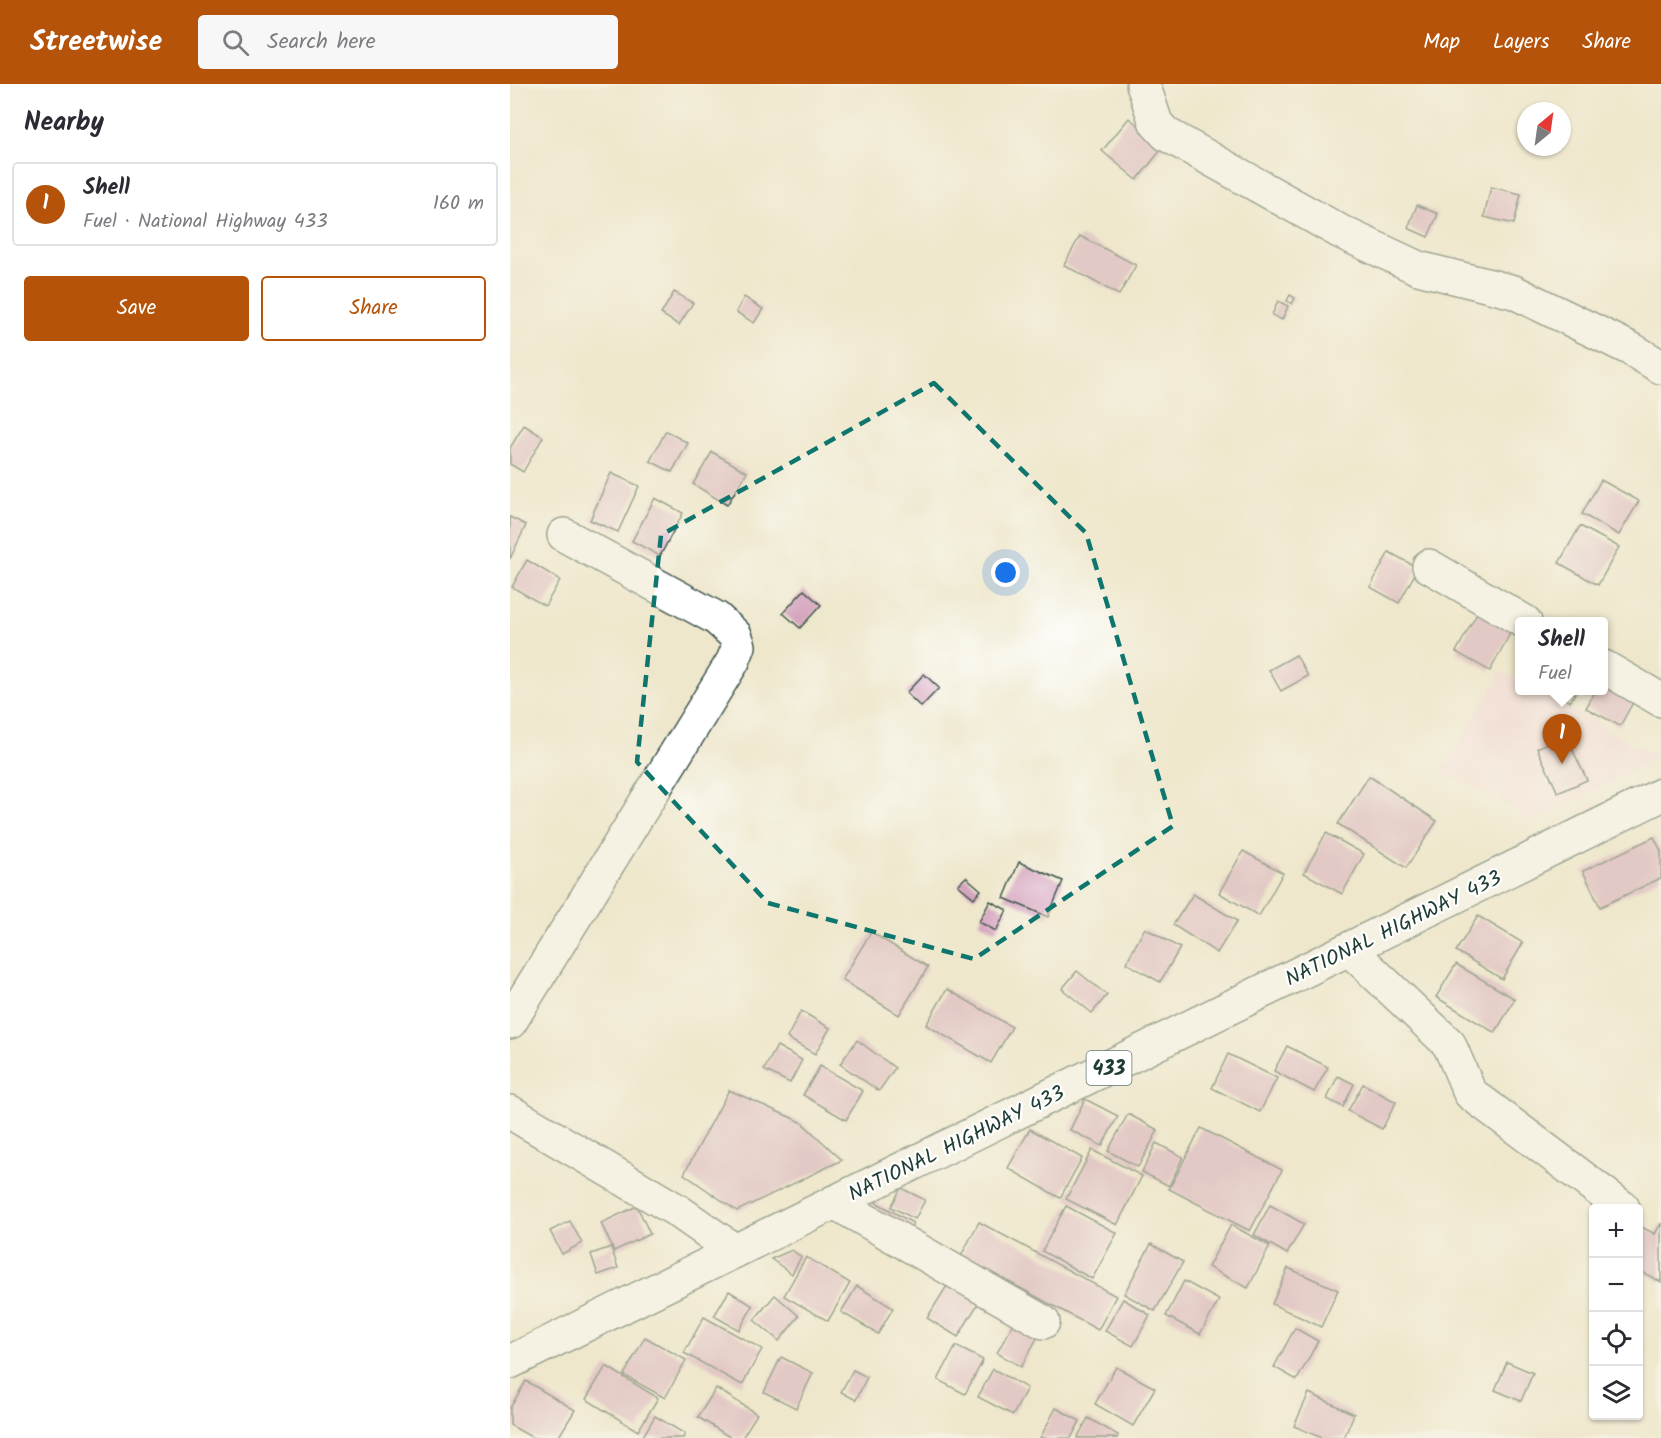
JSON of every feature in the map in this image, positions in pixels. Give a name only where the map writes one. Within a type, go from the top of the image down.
[{"type":"street","points":[[1143,84],[1156,123],[1166,134],[1341,232],[1418,268],[1514,292],[1631,349],[1661,367]]},
{"type":"street","points":[[510,1022],[733,661],[739,646],[735,635],[716,618],[564,535]]},
{"type":"street","points":[[1429,566],[1518,617]]},
{"type":"street","points":[[1608,669],[1661,700]]},
{"type":"street","name":"NATIONAL HIGHWAY 433","points":[[510,1362],[1661,795]]},
{"type":"street","points":[[1350,950],[1449,1044],[1470,1093],[1616,1204]]},
{"type":"street","points":[[510,1112],[678,1210],[735,1251]]},
{"type":"street","points":[[834,1203],[1043,1322]]},
{"type":"highlighted area","points":[[934,383],[1086,533],[1173,826],[974,959],[768,903],[637,762],[661,535]]},
{"type":"shaded area","points":[[1502,671],[1515,678],[1515,695],[1545,695],[1657,757],[1536,822],[1442,771]]},
{"type":"building","points":[[1129,118],[1164,146],[1137,180],[1102,151]]},
{"type":"building","points":[[1491,187],[1521,194],[1514,224],[1484,217]]},
{"type":"building","points":[[1417,205],[1438,214],[1428,237],[1408,228]]},
{"type":"building","points":[[1080,236],[1136,265],[1119,295],[1064,265]]},
{"type":"building","points":[[674,292],[693,303],[679,325],[661,314]]},
{"type":"building","points":[[1290,295],[1295,298],[1292,304],[1287,301]]},
{"type":"building","points":[[744,297],[763,309],[754,323],[736,312]]},
{"type":"building","points":[[1278,301],[1288,306],[1282,320],[1272,315]]},
{"type":"building","points":[[524,425],[543,437],[523,472],[510,464],[510,448]]},
{"type":"building","points":[[666,431],[688,443],[672,472],[650,461]]},
{"type":"building","points":[[712,452],[747,472],[727,505],[693,484]]},
{"type":"building","points":[[611,473],[639,486],[618,532],[590,520]]},
{"type":"building","points":[[1601,480],[1639,501],[1619,535],[1582,514]]},
{"type":"building","points":[[655,498],[683,513],[660,556],[632,541]]},
{"type":"building","points":[[510,517],[526,525],[510,559]]},
{"type":"building","points":[[1580,526],[1619,547],[1598,585],[1559,563]]},
{"type":"building","points":[[1389,552],[1418,568],[1399,603],[1370,587]]},
{"type":"building","points":[[527,560],[560,580],[545,606],[512,587]]},
{"type":"building","points":[[804,590],[821,605],[800,628],[783,613]]},
{"type":"building","points":[[1479,610],[1513,628],[1490,671],[1456,652]]},
{"type":"building","points":[[1296,655],[1308,676],[1281,691],[1269,670]]},
{"type":"building","points":[[924,674],[939,688],[921,707],[906,693]]},
{"type":"building","points":[[1608,679],[1637,695],[1620,726],[1586,708],[1593,695],[1608,695]]},
{"type":"building","points":[[1560,695],[1574,695],[1570,702]]},
{"type":"building","points":[[1565,734],[1587,780],[1558,793],[1537,748]]},
{"type":"building","points":[[1369,776],[1437,821],[1406,868],[1338,824]]},
{"type":"building","points":[[1326,833],[1364,854],[1342,894],[1304,873]]},
{"type":"building","points":[[1654,837],[1661,851],[1661,878],[1600,907],[1583,871]]},
{"type":"building","points":[[1243,851],[1283,873],[1259,916],[1219,893]]},
{"type":"building","points":[[1019,862],[1063,881],[1048,917],[1004,898]]},
{"type":"building","points":[[966,877],[981,890],[974,898],[958,885]]},
{"type":"building","points":[[1193,894],[1237,921],[1217,953],[1173,925]]},
{"type":"building","points":[[990,901],[1007,910],[996,931],[979,922]]},
{"type":"building","points":[[1478,916],[1523,943],[1502,979],[1456,951]]},
{"type":"building","points":[[1145,928],[1180,948],[1160,982],[1126,963]]},
{"type":"building","points":[[871,932],[928,967],[899,1015],[842,980]]},
{"type":"building","points":[[1456,964],[1515,999],[1495,1033],[1436,997]]},
{"type":"building","points":[[1077,971],[1107,995],[1092,1013],[1062,989]]},
{"type":"building","points":[[947,989],[1012,1027],[991,1063],[926,1025]]},
{"type":"building","points":[[801,1011],[830,1028],[815,1054],[787,1038]]},
{"type":"building","points":[[857,1040],[895,1068],[879,1091],[840,1064]]},
{"type":"building","points":[[777,1046],[802,1060],[790,1083],[764,1070]]},
{"type":"building","points":[[1287,1046],[1328,1067],[1314,1092],[1274,1071]]},
{"type":"building","points":[[1228,1054],[1277,1078],[1260,1112],[1212,1088]]},
{"type":"building","points":[[820,1066],[863,1091],[846,1120],[803,1095]]},
{"type":"building","points":[[1338,1076],[1354,1084],[1343,1107],[1327,1099]]},
{"type":"building","points":[[1363,1084],[1396,1102],[1382,1129],[1348,1111]]},
{"type":"building","points":[[729,1090],[801,1122],[842,1160],[737,1211],[684,1174]]},
{"type":"building","points":[[1085,1099],[1118,1116],[1102,1146],[1070,1130]]},
{"type":"building","points":[[1128,1114],[1158,1130],[1138,1167],[1108,1151]]},
{"type":"building","points":[[1201,1128],[1282,1170],[1250,1231],[1169,1189]]},
{"type":"building","points":[[1030,1129],[1082,1158],[1060,1198],[1008,1168]]},
{"type":"building","points":[[1156,1143],[1183,1157],[1169,1186],[1142,1172]]},
{"type":"building","points":[[1092,1150],[1142,1176],[1117,1225],[1066,1199]]},
{"type":"building","points":[[901,1188],[925,1200],[915,1219],[891,1207]]},
{"type":"building","points":[[872,1200],[913,1223],[900,1246],[859,1222]]},
{"type":"building","points":[[1270,1205],[1304,1224],[1287,1254],[1254,1235]]},
{"type":"building","points":[[637,1206],[650,1234],[614,1251],[601,1223]]},
{"type":"building","points":[[1066,1206],[1117,1233],[1092,1279],[1042,1251]]},
{"type":"building","points":[[570,1221],[582,1243],[562,1254],[550,1231]]},
{"type":"building","points":[[979,1222],[1116,1296],[1098,1330],[961,1256]]},
{"type":"building","points":[[1661,1223],[1661,1282],[1643,1273],[1643,1228],[1655,1234]]},
{"type":"building","points":[[1231,1225],[1270,1246],[1248,1288],[1208,1267]]},
{"type":"building","points":[[1151,1244],[1183,1262],[1155,1311],[1124,1294]]},
{"type":"building","points":[[611,1247],[618,1268],[598,1275],[591,1254]]},
{"type":"building","points":[[792,1250],[801,1257],[792,1274],[771,1259]]},
{"type":"building","points":[[806,1257],[850,1283],[828,1321],[784,1296]]},
{"type":"building","points":[[1288,1268],[1338,1290],[1321,1327],[1272,1304]]},
{"type":"building","points":[[1184,1281],[1219,1300],[1200,1334],[1166,1316]]},
{"type":"building","points":[[948,1284],[979,1302],[958,1337],[927,1318]]},
{"type":"building","points":[[857,1286],[893,1308],[878,1334],[841,1312]]},
{"type":"building","points":[[729,1291],[753,1306],[739,1330],[714,1316]]},
{"type":"building","points":[[775,1295],[799,1316],[779,1341],[754,1320]]},
{"type":"building","points":[[1123,1299],[1150,1315],[1133,1346],[1105,1331]]},
{"type":"building","points":[[704,1317],[762,1349],[742,1385],[684,1353]]},
{"type":"building","points":[[1016,1318],[1041,1331],[1021,1367],[997,1353]]},
{"type":"building","points":[[1295,1328],[1318,1341],[1297,1380],[1274,1367]]},
{"type":"building","points":[[645,1337],[686,1360],[665,1398],[624,1375]]},
{"type":"building","points":[[956,1346],[983,1360],[965,1394],[938,1380]]},
{"type":"building","points":[[781,1357],[813,1373],[796,1408],[764,1392]]},
{"type":"building","points":[[1507,1362],[1533,1373],[1521,1401],[1495,1390]]},
{"type":"building","points":[[606,1366],[658,1398],[638,1431],[586,1399]]},
{"type":"building","points":[[1116,1367],[1155,1388],[1133,1426],[1095,1404]]},
{"type":"building","points":[[993,1369],[1027,1388],[1013,1415],[978,1397]]},
{"type":"building","points":[[853,1370],[867,1377],[856,1400],[841,1392]]},
{"type":"building","points":[[526,1381],[575,1410],[558,1438],[533,1438],[510,1425],[510,1408]]},
{"type":"building","points":[[716,1388],[757,1414],[742,1438],[731,1438],[698,1417]]},
{"type":"building","points":[[1309,1393],[1354,1414],[1344,1438],[1322,1438],[1294,1426]]},
{"type":"building","points":[[1056,1408],[1080,1421],[1071,1438],[1040,1438]]},
{"type":"building","points":[[655,1416],[685,1434],[683,1438],[642,1438]]},
{"type":"building","points":[[1088,1418],[1118,1435],[1117,1438],[1077,1438]]},
{"type":"place","name":"Shell","points":[[1562,764]]}]
